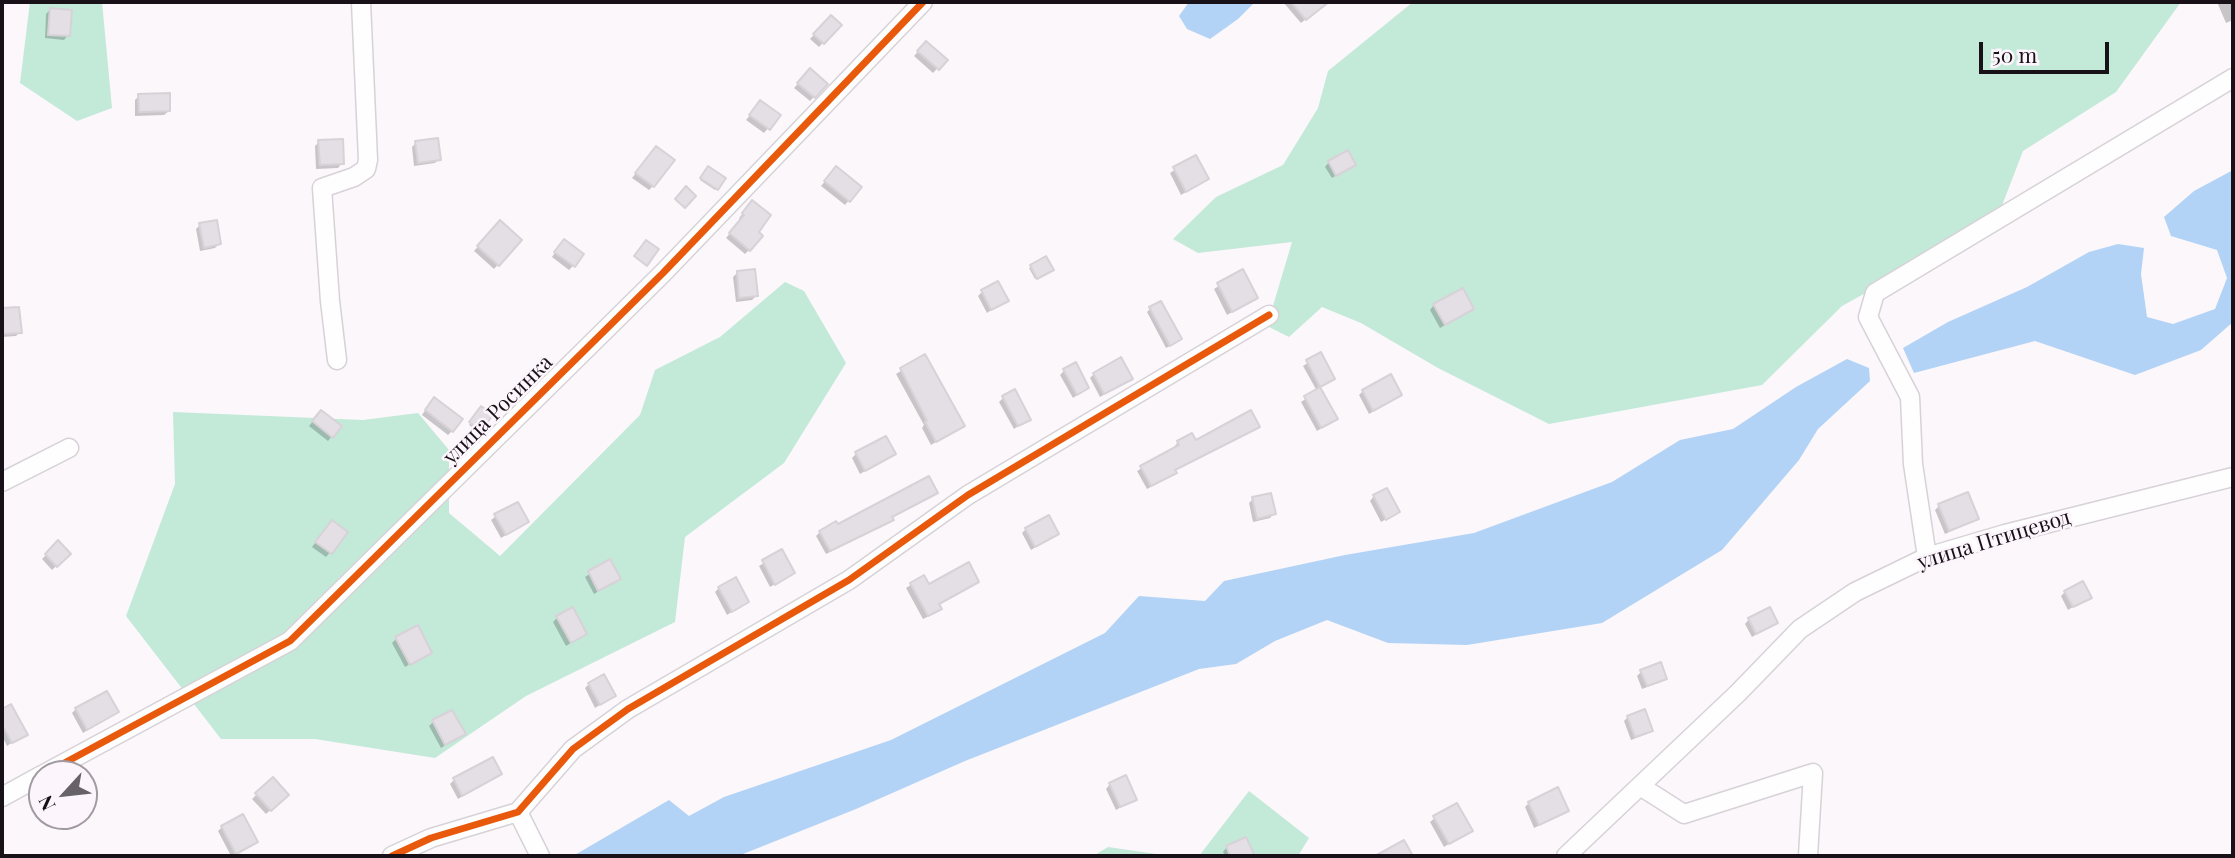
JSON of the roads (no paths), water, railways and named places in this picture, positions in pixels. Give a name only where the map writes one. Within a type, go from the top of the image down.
[{"type":"street","points":[[337,360],[322,188],[354,177],[366,169],[368,160],[361,2]]},
{"type":"street","name":"улица Росинка","points":[[71,760],[290,641],[663,273],[923,2]]},
{"type":"street","points":[[1927,557],[1913,464],[1910,397],[1868,317],[1875,293],[2233,78]]},
{"type":"street","points":[[392,856],[431,838],[518,813],[573,749],[628,709],[849,580],[968,495],[1269,315]]},
{"type":"street","points":[[2,482],[69,449]]},
{"type":"street","name":"улица Птицевод","points":[[1566,856],[1738,693],[1800,629],[1855,592],[1927,557],[2005,534],[2233,477]]},
{"type":"street","points":[[1640,786],[1684,814],[1813,773],[1808,856]]},
{"type":"street","name":"улица Росинка","points":[[2,797],[28,783]]},
{"type":"street","points":[[518,813],[540,856]]},
{"type":"water","points":[[1189,2],[1255,2],[1238,19],[1210,39],[1187,29],[1179,16]]},
{"type":"water","points":[[2233,170],[2233,322],[2201,350],[2135,375],[2035,341],[1914,373],[1903,348],[1948,322],[2027,287],[2089,252],[2118,244],[2144,248],[2141,274],[2147,317],[2173,324],[2215,309],[2227,278],[2217,250],[2171,236],[2164,217],[2194,191]]},
{"type":"water","points":[[1847,359],[1869,368],[1870,381],[1818,429],[1799,460],[1722,550],[1602,623],[1467,645],[1388,643],[1327,620],[1275,641],[1236,664],[1199,669],[965,761],[856,809],[738,856],[573,856],[669,800],[689,816],[724,797],[891,740],[1105,633],[1139,596],[1205,601],[1224,581],[1345,555],[1474,533],[1612,482],[1680,440],[1733,429],[1796,387]]}]
